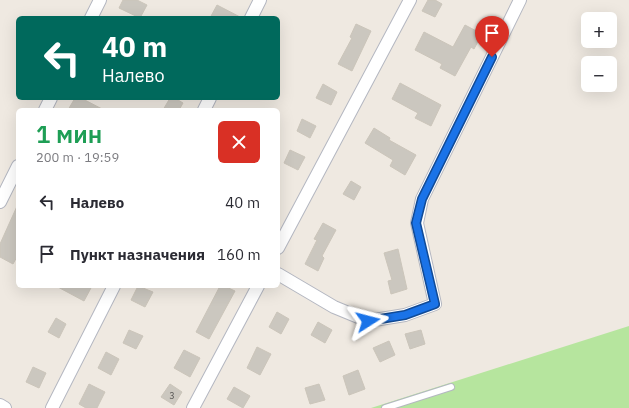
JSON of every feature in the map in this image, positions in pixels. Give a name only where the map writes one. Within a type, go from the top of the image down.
[{"type":"street","points":[[92,16],[100,0]]},
{"type":"street","points":[[252,16],[260,0]]},
{"type":"street","points":[[280,244],[410,0]]},
{"type":"street","points":[[280,275],[334,307],[368,321],[405,315],[435,304],[416,223],[422,199],[520,0]]},
{"type":"street","points":[[0,202],[16,170]]},
{"type":"street","points":[[52,408],[113,288]]},
{"type":"street","points":[[193,408],[257,288]]},
{"type":"street","points":[[0,405],[5,408]]},
{"type":"lane","points":[[386,408],[451,387]]},
{"type":"green space","points":[[629,326],[629,408],[371,408]]},
{"type":"building","points":[[123,0],[137,0],[147,5],[141,16],[136,16],[119,8]]},
{"type":"building","points":[[428,0],[435,0],[442,4],[435,17],[422,11]]},
{"type":"building","points":[[217,5],[238,16],[211,16]]},
{"type":"building","points":[[356,24],[371,31],[352,71],[338,64],[352,38],[350,37]]},
{"type":"building","points":[[465,25],[482,34],[474,49],[471,47],[455,76],[440,68],[442,64],[415,50],[424,32],[453,47]]},
{"type":"building","points":[[400,83],[441,105],[431,126],[415,118],[418,113],[392,99]]},
{"type":"building","points":[[323,84],[337,92],[331,105],[316,98]]},
{"type":"building","points":[[74,100],[85,100],[100,108],[69,108]]},
{"type":"building","points":[[169,100],[178,100],[183,103],[180,108],[164,108]]},
{"type":"building","points":[[302,119],[316,126],[310,138],[297,131]]},
{"type":"building","points":[[374,128],[390,138],[389,140],[416,155],[405,175],[390,166],[393,160],[365,143]]},
{"type":"building","points":[[290,150],[305,157],[298,170],[284,163]]},
{"type":"building","points":[[351,181],[361,187],[354,200],[343,194]]},
{"type":"building","points":[[16,208],[16,259],[13,264],[0,257],[0,244]]},
{"type":"building","points":[[323,223],[336,230],[322,256],[324,258],[318,271],[305,264],[317,240],[314,239]]},
{"type":"building","points":[[398,249],[407,289],[391,294],[388,281],[392,280],[384,253]]},
{"type":"building","points":[[60,288],[91,288],[84,301]]},
{"type":"building","points":[[137,288],[143,288],[153,292],[145,307],[131,300]]},
{"type":"building","points":[[219,288],[228,288],[235,291],[209,339],[196,332]]},
{"type":"building","points":[[277,312],[289,319],[281,334],[269,327]]},
{"type":"building","points":[[56,318],[66,324],[59,338],[48,332]]},
{"type":"building","points":[[318,322],[332,330],[325,343],[311,335]]},
{"type":"building","points":[[129,330],[143,336],[136,349],[123,343]]},
{"type":"building","points":[[421,330],[425,344],[410,349],[405,334]]},
{"type":"building","points":[[389,341],[395,355],[380,362],[373,348]]},
{"type":"building","points":[[257,347],[271,354],[260,375],[247,368]]},
{"type":"building","points":[[184,350],[200,358],[190,377],[174,368]]},
{"type":"building","points":[[106,352],[119,359],[111,375],[98,368]]},
{"type":"building","points":[[33,367],[46,373],[39,388],[26,382]]},
{"type":"building","points":[[358,370],[365,389],[349,395],[343,376]]},
{"type":"building","points":[[89,384],[105,392],[97,408],[86,408],[79,404]]},
{"type":"building","points":[[170,384],[182,392],[174,405],[161,397]]},
{"type":"building","points":[[319,384],[325,400],[310,404],[305,388]]},
{"type":"building","points":[[234,387],[250,396],[243,408],[227,399]]},
{"type":"route","points":[[368,321],[405,315],[435,304],[416,223],[422,199],[492,57]]}]
